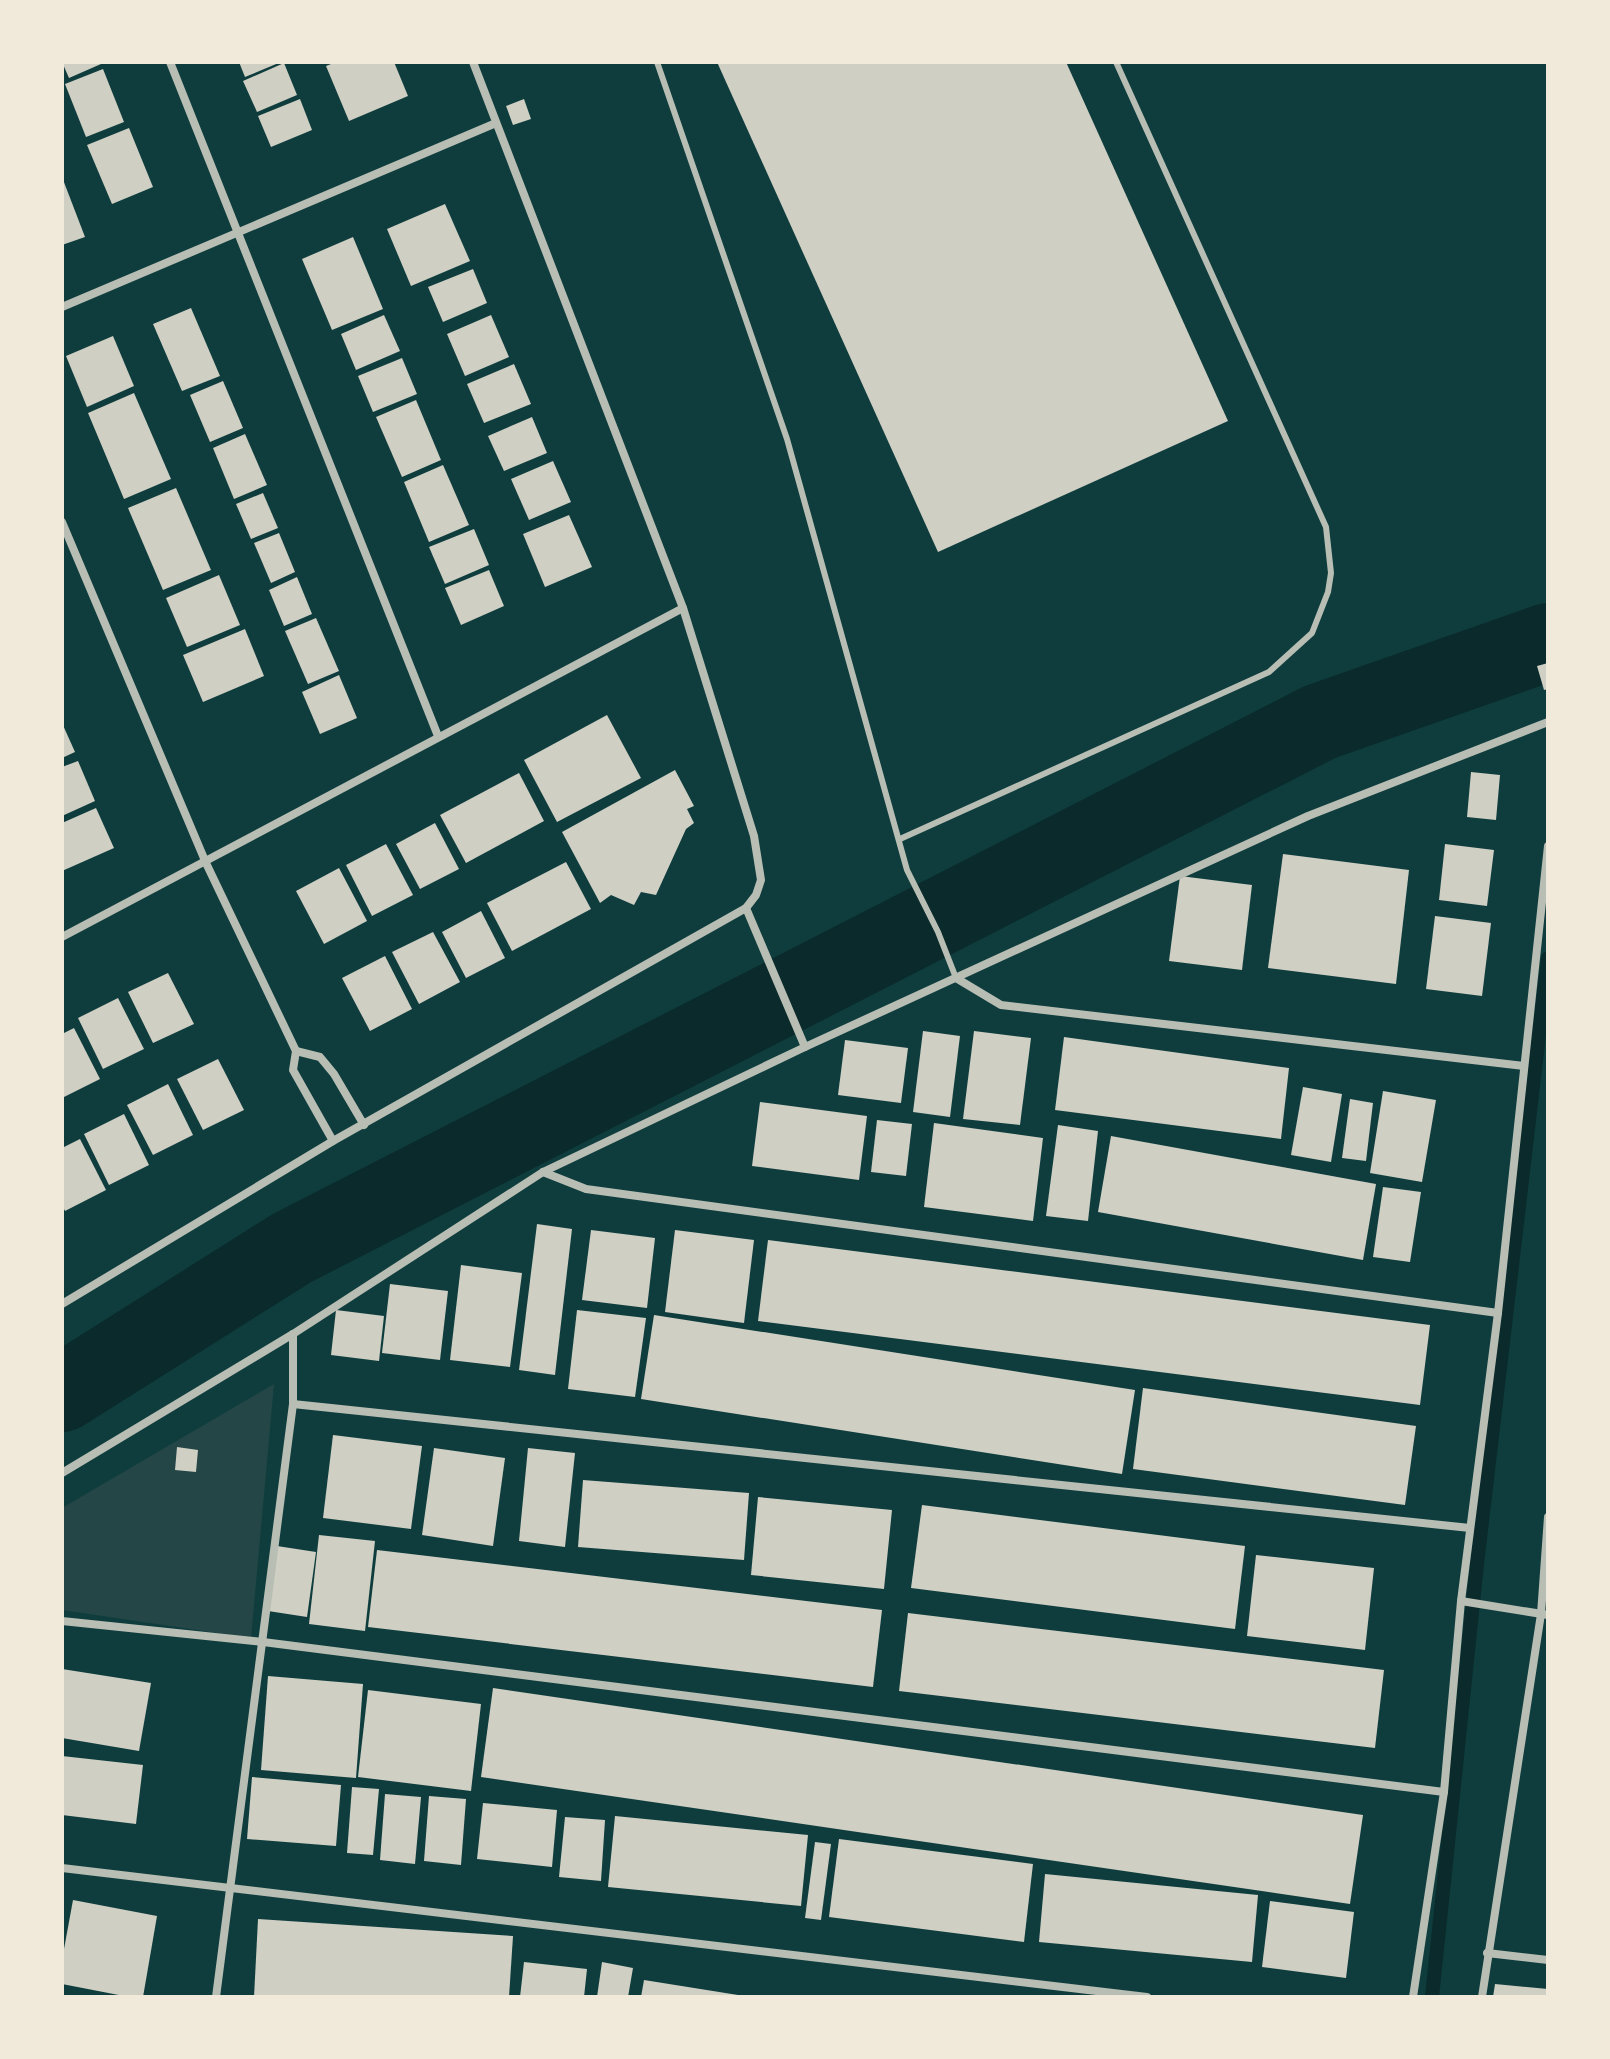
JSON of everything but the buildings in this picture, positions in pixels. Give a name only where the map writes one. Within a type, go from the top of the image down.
[{"type":"street","points":[[170,62],[438,736]]},
{"type":"street","points":[[62,1304],[333,1141],[746,908],[756,895],[761,880],[757,850],[683,608],[473,62]]},
{"type":"street","points":[[62,307],[496,123]]},
{"type":"street","points":[[62,522],[206,863],[296,1051],[293,1070],[333,1141]]},
{"type":"street","points":[[62,937],[683,608]]},
{"type":"street","points":[[62,1473],[293,1334],[543,1172],[805,1047],[1308,816],[1548,722]]},
{"type":"street","points":[[1413,1997],[1444,1792],[1470,1528],[1498,1313],[1548,846]]},
{"type":"street","points":[[746,908],[805,1047]]},
{"type":"street","points":[[956,978],[1001,1005],[1524,1066]]},
{"type":"street","points":[[296,1051],[320,1057],[334,1074],[364,1125]]},
{"type":"street","points":[[543,1172],[586,1189],[1498,1313]]},
{"type":"street","points":[[216,1997],[293,1404],[293,1334]]},
{"type":"street","points":[[293,1404],[1470,1528]]},
{"type":"street","points":[[1482,1997],[1545,1615],[1548,1517]]},
{"type":"street","points":[[1464,1602],[1545,1615]]},
{"type":"street","points":[[62,1621],[263,1642],[1444,1792]]},
{"type":"street","points":[[62,1868],[1147,1997]]},
{"type":"street","points":[[1487,1953],[1548,1960]]},
{"type":"lane","points":[[657,62],[787,439],[912,880],[938,932],[956,978]]},
{"type":"lane","points":[[900,839],[1269,672],[1312,633],[1328,592],[1331,573],[1326,527],[1116,62]]},
{"type":"shaded area","points":[[274,1384],[251,1638],[62,1610],[62,1508]]},
{"type":"waterway","points":[[62,1393],[292,1248],[1320,722],[1548,642]]},
{"type":"waterway","points":[[1432,1997],[1477,1564],[1548,958]]}]
